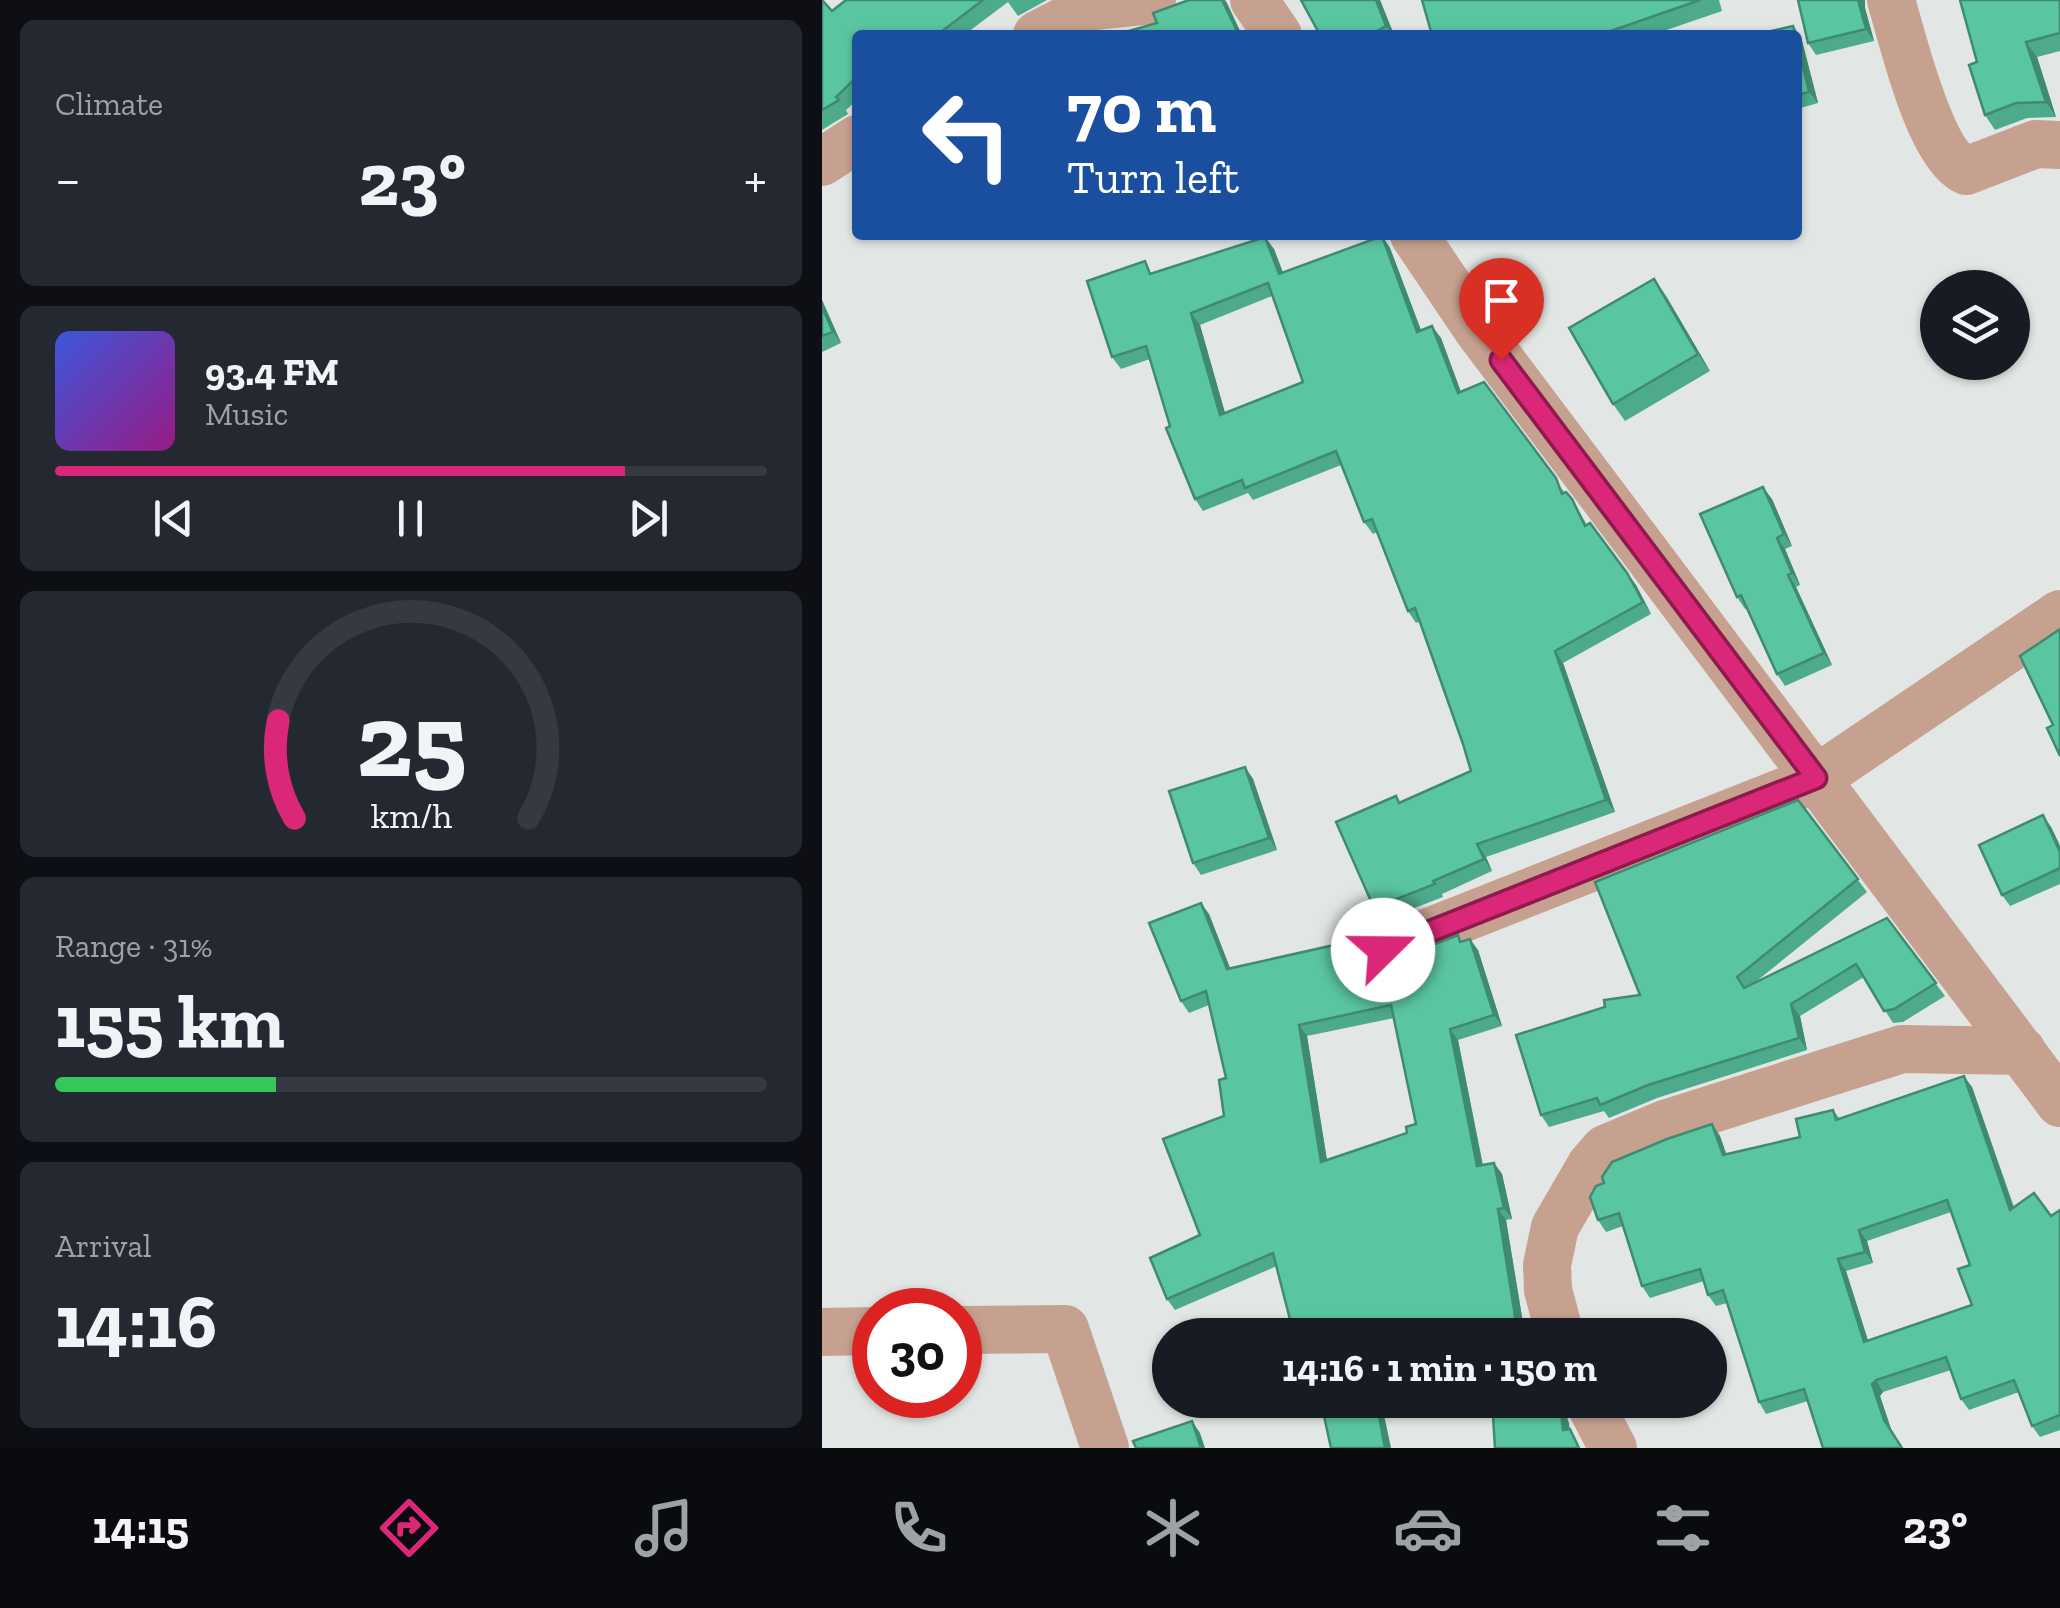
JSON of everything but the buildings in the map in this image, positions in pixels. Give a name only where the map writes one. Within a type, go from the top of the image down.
[{"type":"street","points":[[1047,30],[1093,6],[1152,0]]},
{"type":"street","points":[[1254,0],[1275,30]]},
{"type":"street","points":[[1891,0],[1934,134],[1956,167],[1966,171],[2036,144],[2060,145]]},
{"type":"street","points":[[822,162],[852,142]]},
{"type":"street","points":[[1417,240],[1478,330],[2060,1103]]},
{"type":"street","points":[[1383,950],[1816,778],[2060,614]]},
{"type":"street","points":[[1555,1318],[1547,1265],[1555,1227],[1590,1165],[1606,1149],[1665,1124],[1902,1050],[2022,1051]]},
{"type":"street","points":[[982,1330],[1065,1329],[1104,1448]]},
{"type":"street","points":[[822,1332],[852,1331]]},
{"type":"street","points":[[1597,1418],[1613,1448]]},
{"type":"route","points":[[1383,950],[1816,778],[1501,360]]}]
